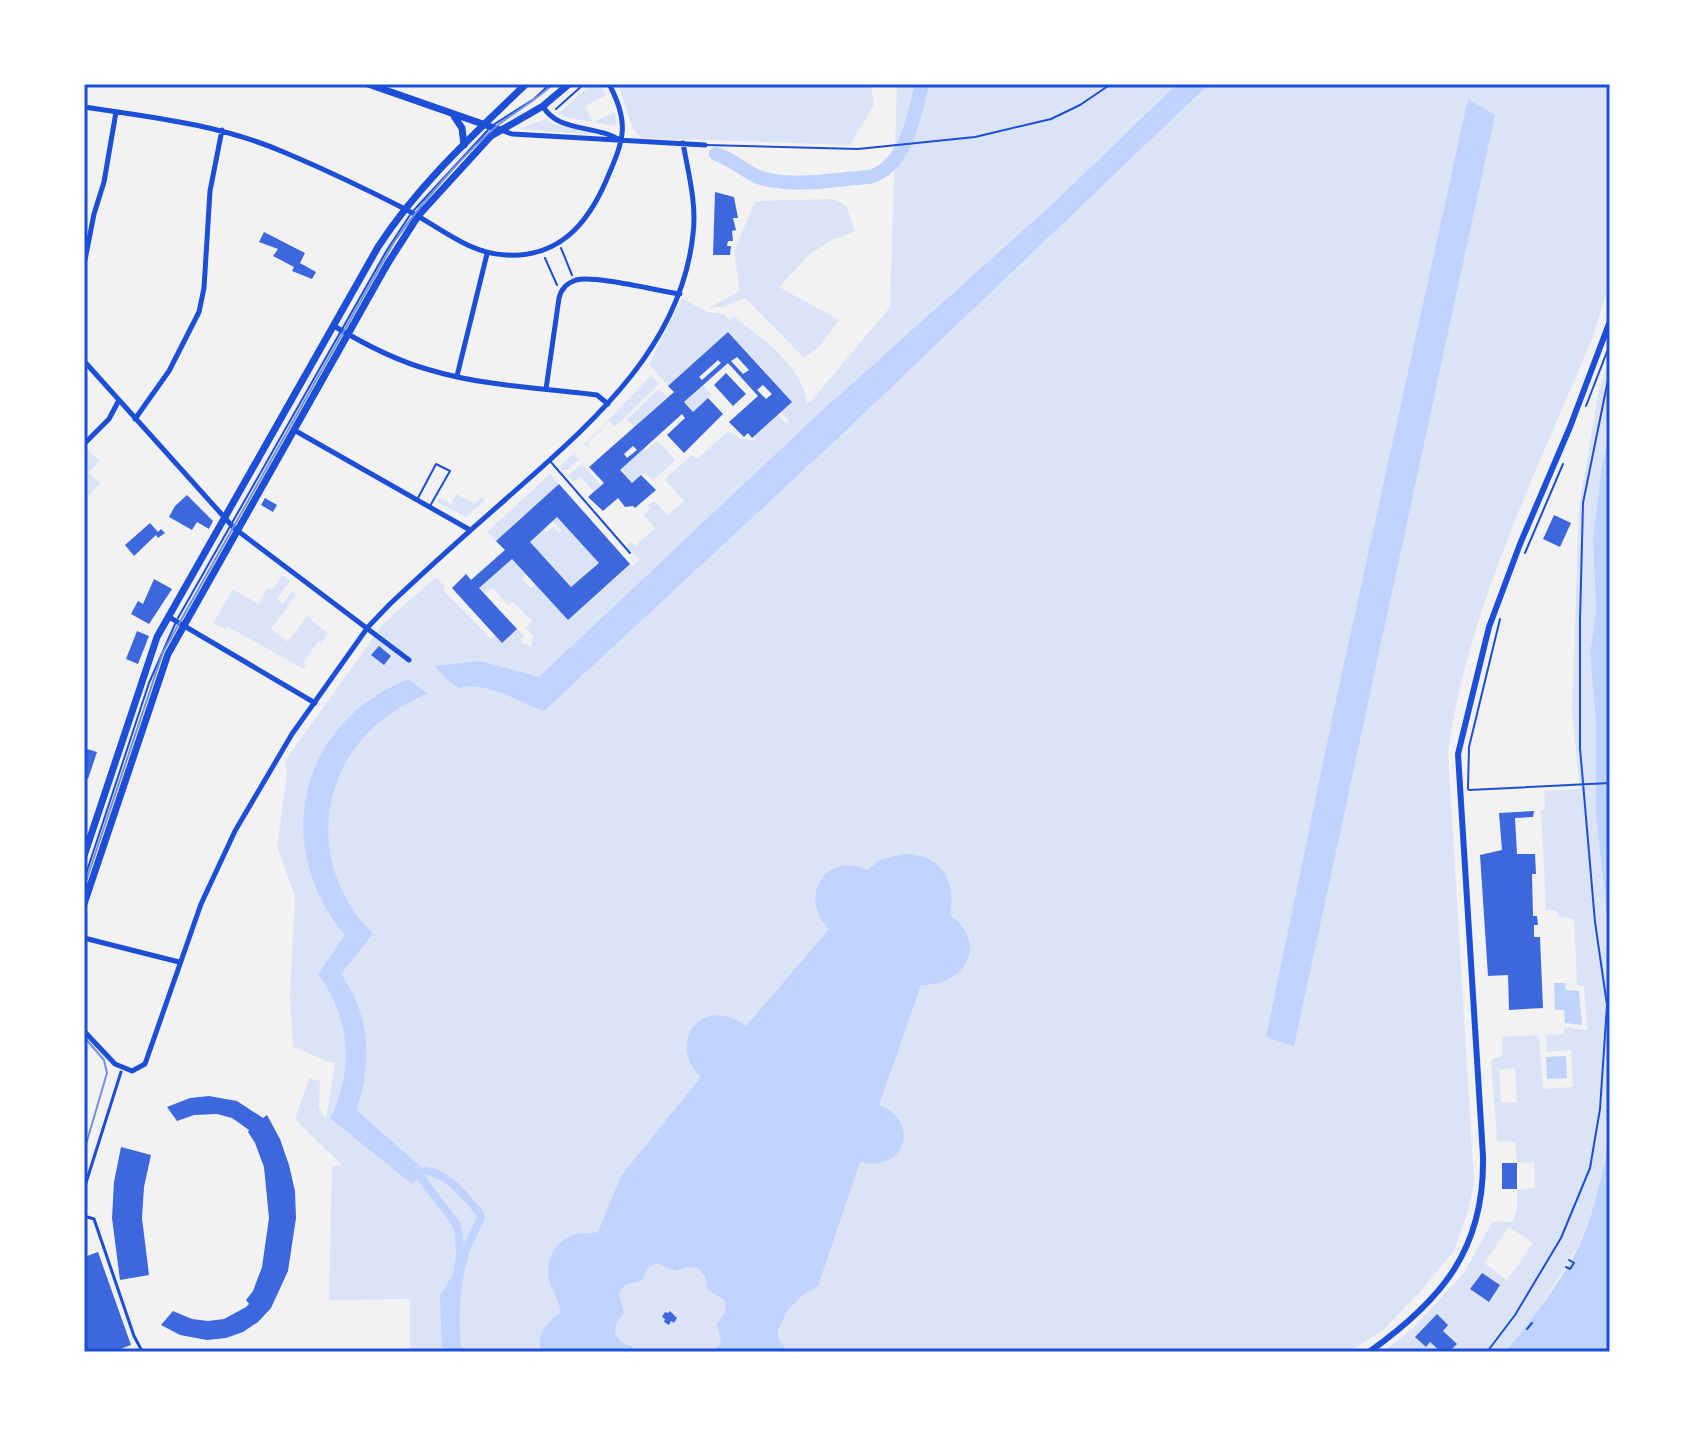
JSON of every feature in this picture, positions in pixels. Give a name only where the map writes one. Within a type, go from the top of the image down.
[{"type":"main road","points":[[368,84],[500,130]]},
{"type":"main road","points":[[84,904],[176,622],[229,522],[411,212],[464,145],[526,84]]},
{"type":"main road","points":[[84,856],[157,637],[176,622],[238,531],[293,430],[378,247],[484,143],[500,130],[543,106],[569,84]]},
{"type":"main road","points":[[452,115],[462,128],[464,145]]},
{"type":"street","points":[[84,107],[222,130],[284,152],[411,212],[434,228],[487,254],[508,256],[542,250],[558,243],[588,217],[624,131],[621,110],[609,84]]},
{"type":"street","points":[[543,106],[547,115],[560,122],[610,132],[622,141]]},
{"type":"street","points":[[84,265],[104,182],[116,112]]},
{"type":"street","points":[[135,419],[169,371],[199,312],[204,288],[210,191],[222,130]]},
{"type":"street","points":[[500,130],[512,134],[705,145]]},
{"type":"street","points":[[84,1031],[122,1070],[135,1070],[147,1062],[201,904],[235,831],[275,761],[368,627],[470,530],[549,461],[638,370],[680,294],[689,262],[694,229],[683,143]]},
{"type":"street","points":[[457,376],[487,254]]},
{"type":"street","points":[[546,389],[559,298],[567,285],[586,279],[680,294]]},
{"type":"street","points":[[1369,1352],[1408,1320],[1444,1283],[1463,1257],[1475,1230],[1483,1185],[1483,1156],[1458,754],[1489,627],[1610,321]]},
{"type":"street","points":[[341,330],[397,359],[457,376],[597,395],[608,404]]},
{"type":"street","points":[[84,361],[238,531],[409,660]]},
{"type":"street","points":[[84,444],[109,419],[119,400]]},
{"type":"street","points":[[293,430],[470,530]]},
{"type":"street","points":[[176,622],[315,703]]},
{"type":"street","points":[[84,938],[179,962]]},
{"type":"street","points":[[84,1189],[122,1070]]},
{"type":"street","points":[[84,1216],[94,1219],[142,1351]]},
{"type":"lane","points":[[411,212],[486,126],[534,99],[550,84]]},
{"type":"lane","points":[[705,145],[858,149],[975,137],[1051,119],[1080,105],[1111,84]]},
{"type":"lane","points":[[549,461],[630,553]]},
{"type":"lane","points":[[417,500],[436,464],[450,471],[429,507]]},
{"type":"lane","points":[[84,880],[149,683],[176,622]]},
{"type":"path","points":[[552,112],[584,84]]},
{"type":"path","points":[[542,250],[556,285],[567,285],[573,277],[558,243]]},
{"type":"path","points":[[1585,409],[1610,344]]},
{"type":"path","points":[[1487,1352],[1511,1322],[1561,1238],[1590,1168],[1600,1109],[1607,1005],[1595,922],[1580,748],[1581,527],[1610,370]]},
{"type":"path","points":[[1521,561],[1565,457]]},
{"type":"path","points":[[1500,618],[1469,747],[1468,790],[1610,783]]},
{"type":"path","points":[[1566,1267],[1570,1269],[1574,1263],[1569,1260]]},
{"type":"path","points":[[1524,1322],[1530,1326]]},
{"type":"shaded area","points":[[591,84],[599,84],[606,95],[585,106],[593,122],[615,112],[616,126],[564,117],[558,114]]},
{"type":"shaded area","points":[[618,84],[871,84],[874,105],[850,145],[641,138],[632,126]]},
{"type":"shaded area","points":[[897,84],[1610,84],[1610,279],[1594,334],[1488,593],[1457,699],[1448,753],[1474,1183],[1454,1251],[1383,1330],[1349,1352],[410,1352],[410,1299],[329,1300],[332,1166],[342,1165],[295,1119],[309,1078],[320,1081],[319,1108],[326,1119],[335,1062],[293,1047],[290,995],[295,896],[277,847],[287,774],[285,761],[383,624],[436,577],[444,586],[444,591],[491,639],[496,635],[503,642],[517,629],[524,635],[521,643],[531,646],[533,636],[526,628],[532,621],[513,602],[508,605],[493,588],[485,594],[479,588],[512,559],[526,575],[522,579],[531,588],[536,584],[568,619],[630,564],[633,566],[640,559],[626,547],[631,542],[635,546],[655,528],[643,515],[650,508],[648,505],[654,501],[668,515],[684,501],[666,481],[667,477],[692,455],[697,459],[728,431],[742,439],[755,440],[755,435],[778,415],[786,424],[789,421],[781,412],[792,402],[729,332],[668,386],[649,364],[682,298],[707,312],[724,314],[729,320],[734,316],[780,354],[798,377],[807,403],[812,400],[890,307]]},
{"type":"shaded area","points":[[546,119],[553,124],[600,135],[519,129]]},
{"type":"shaded area","points":[[833,199],[846,206],[855,231],[830,241],[810,254],[779,287],[839,320],[819,347],[804,358],[745,298],[722,307],[710,307],[740,291],[734,252],[755,201]]},
{"type":"shaded area","points":[[1610,360],[1610,433],[1601,470],[1593,541],[1596,609],[1590,655],[1596,722],[1596,814],[1610,942],[1610,1135],[1600,1189],[1579,1245],[1538,1311],[1505,1352],[1383,1352],[1413,1328],[1463,1274],[1493,1221],[1513,1222],[1517,1190],[1535,1188],[1534,1162],[1517,1163],[1515,1142],[1497,1141],[1491,1060],[1502,1056],[1502,1037],[1539,1035],[1543,1089],[1573,1087],[1571,1050],[1547,1052],[1546,1035],[1564,1034],[1564,1027],[1587,1030],[1584,986],[1577,985],[1574,919],[1558,917],[1557,911],[1546,910],[1541,810],[1545,809],[1544,791],[1580,789],[1572,712],[1579,507],[1598,395]],"holes":[[[1515,1068],[1517,1102],[1501,1103],[1499,1070]],[[1509,1227],[1533,1243],[1507,1280],[1484,1263]]]},
{"type":"shaded area","points":[[651,375],[659,384],[615,427],[609,421],[601,430],[605,434],[599,431],[587,443],[591,448],[584,444],[574,454],[579,459],[567,470],[562,470],[559,467]]},
{"type":"shaded area","points":[[703,385],[712,395],[693,412],[685,402]]},
{"type":"shaded area","points":[[659,389],[667,397],[634,427],[627,419]]},
{"type":"shaded area","points":[[657,441],[674,458],[674,462],[653,480],[645,473],[632,483],[620,470],[644,448],[646,450]]},
{"type":"shaded area","points":[[84,447],[100,461],[89,473],[100,483],[84,502]]},
{"type":"shaded area","points":[[582,464],[601,485],[594,492],[580,477],[573,482],[568,476]]},
{"type":"shaded area","points":[[550,474],[559,484],[496,541],[487,532]]},
{"type":"shaded area","points":[[456,494],[474,504],[482,497],[485,500],[466,517],[437,502],[439,498],[451,504]]},
{"type":"shaded area","points":[[557,517],[599,563],[571,587],[530,542],[544,529],[547,532],[553,527],[560,533],[552,521]]},
{"type":"shaded area","points":[[282,575],[290,581],[277,599],[283,604],[292,591],[296,595],[271,629],[288,642],[307,616],[328,634],[321,644],[318,642],[304,662],[303,669],[227,626],[225,629],[213,623],[233,589],[258,604],[267,589],[274,588]]},
{"type":"water","points":[[1177,84],[1209,84],[837,439],[544,711],[480,687],[459,688],[435,666],[480,661],[539,677],[815,417],[1057,200]]},
{"type":"water","points":[[1468,99],[1495,115],[1294,1046],[1266,1037],[1338,691]]},
{"type":"water","points":[[1610,433],[1610,942],[1596,814],[1596,722],[1590,655],[1596,609],[1593,541],[1601,470]]},
{"type":"water","points":[[409,679],[428,694],[393,712],[364,737],[344,766],[332,799],[328,833],[334,868],[348,902],[373,934],[341,974],[358,1006],[366,1040],[365,1075],[356,1110],[426,1171],[412,1184],[330,1118],[343,1081],[345,1044],[337,1008],[318,974],[345,935],[322,900],[308,863],[303,826],[308,789],[321,755],[342,724],[372,699]]},
{"type":"water","points":[[903,854],[927,858],[943,871],[951,891],[950,915],[962,926],[970,949],[967,960],[950,978],[921,985],[879,1105],[900,1122],[904,1133],[902,1144],[888,1160],[876,1164],[860,1162],[818,1286],[804,1294],[787,1311],[778,1330],[778,1338],[788,1352],[713,1352],[721,1343],[717,1324],[726,1310],[724,1300],[707,1289],[705,1276],[698,1268],[675,1271],[658,1263],[649,1267],[641,1281],[625,1285],[619,1293],[624,1313],[616,1324],[615,1334],[635,1352],[540,1352],[544,1329],[561,1313],[548,1276],[552,1254],[566,1238],[598,1232],[621,1176],[701,1077],[691,1063],[687,1049],[688,1037],[694,1026],[716,1015],[746,1026],[829,929],[820,917],[816,891],[829,872],[840,866],[868,870],[879,860]]},
{"type":"water","points":[[1554,983],[1565,983],[1566,990],[1579,991],[1582,1025],[1565,1023],[1564,1010],[1555,1010]]},
{"type":"water","points":[[1566,1056],[1567,1078],[1547,1079],[1546,1057]]},
{"type":"water","points":[[1610,1135],[1610,1352],[1505,1352],[1555,1287],[1580,1244],[1598,1190]]},
{"type":"water","points":[[457,1249],[470,1250],[460,1301],[462,1352],[442,1352],[440,1295],[453,1274]]},
{"type":"building","points":[[715,192],[734,197],[738,218],[733,218],[736,230],[732,231],[733,241],[728,241],[730,255],[713,255]]},
{"type":"building","points":[[264,232],[305,253],[300,263],[316,272],[312,279],[292,271],[294,267],[273,256],[278,249],[259,242]]},
{"type":"building","points":[[728,332],[792,402],[752,438],[748,433],[744,437],[729,422],[758,396],[728,363],[684,402],[693,412],[708,398],[723,414],[684,453],[667,435],[685,418],[682,414],[620,470],[632,483],[641,475],[656,490],[635,508],[625,507],[618,498],[603,511],[588,497],[604,483],[589,467],[674,392],[668,386]],"holes":[[[737,357],[749,370],[743,374],[731,361]],[[718,360],[721,363],[702,380],[699,377]],[[763,385],[772,394],[766,399],[757,390]],[[633,446],[637,450],[627,458],[624,454]]]},
{"type":"building","points":[[726,373],[746,394],[733,406],[714,385]]},
{"type":"building","points":[[559,484],[630,564],[568,620],[512,559],[479,588],[517,629],[502,643],[452,588],[466,574],[471,580],[505,550],[496,541]],"holes":[[[557,517],[599,563],[571,587],[530,542]]]},
{"type":"building","points":[[187,495],[213,521],[209,529],[197,522],[192,530],[169,517]]},
{"type":"building","points":[[265,498],[277,505],[273,512],[261,505]]},
{"type":"building","points":[[1554,515],[1571,523],[1560,547],[1543,539]]},
{"type":"building","points":[[150,523],[158,532],[161,529],[165,533],[158,538],[156,535],[134,556],[125,545]]},
{"type":"building","points":[[154,579],[172,589],[149,624],[131,614],[138,601],[143,604]]},
{"type":"building","points":[[137,631],[149,636],[138,664],[126,659]]},
{"type":"building","points":[[379,646],[391,656],[384,665],[371,655]]},
{"type":"building","points":[[84,748],[97,752],[88,779],[84,778]]},
{"type":"building","points":[[1534,811],[1533,817],[1515,818],[1517,854],[1535,854],[1533,916],[1537,916],[1538,925],[1534,925],[1534,937],[1540,937],[1543,1008],[1509,1010],[1508,975],[1488,976],[1480,855],[1502,850],[1499,813]]},
{"type":"building","points":[[209,1096],[237,1101],[263,1118],[267,1115],[289,1165],[295,1191],[296,1218],[288,1271],[271,1308],[243,1332],[207,1340],[180,1335],[161,1325],[173,1311],[192,1319],[208,1321],[224,1319],[246,1307],[249,1304],[246,1300],[262,1267],[269,1218],[264,1167],[249,1130],[232,1118],[217,1114],[194,1115],[177,1121],[167,1107],[190,1098]]},
{"type":"building","points":[[121,1147],[151,1155],[144,1187],[142,1218],[149,1275],[120,1280],[112,1218],[114,1182]]},
{"type":"building","points":[[1502,1163],[1517,1163],[1517,1189],[1502,1189]]},
{"type":"building","points":[[98,1252],[131,1345],[112,1352],[84,1352],[84,1257]]},
{"type":"building","points":[[1482,1273],[1500,1285],[1489,1302],[1470,1289]]},
{"type":"building","points":[[670,1311],[677,1318],[669,1325],[662,1317]]},
{"type":"building","points":[[1437,1314],[1448,1325],[1443,1331],[1457,1344],[1449,1352],[1441,1352],[1430,1342],[1426,1347],[1415,1337]]},
{"type":"waterway","points":[[716,154],[761,178],[774,181],[801,183],[870,177],[883,171],[901,151],[912,124],[922,84]]},
{"type":"waterway","points":[[426,1171],[449,1181],[479,1212],[481,1218],[466,1249]]},
{"type":"waterway","points":[[421,1178],[458,1228],[460,1249]]},
{"type":"tram line","points":[[84,887],[163,652],[394,242],[471,150],[498,125],[553,84]]},
{"type":"tram line","points":[[84,1037],[104,1060],[107,1073],[84,1151]]}]
